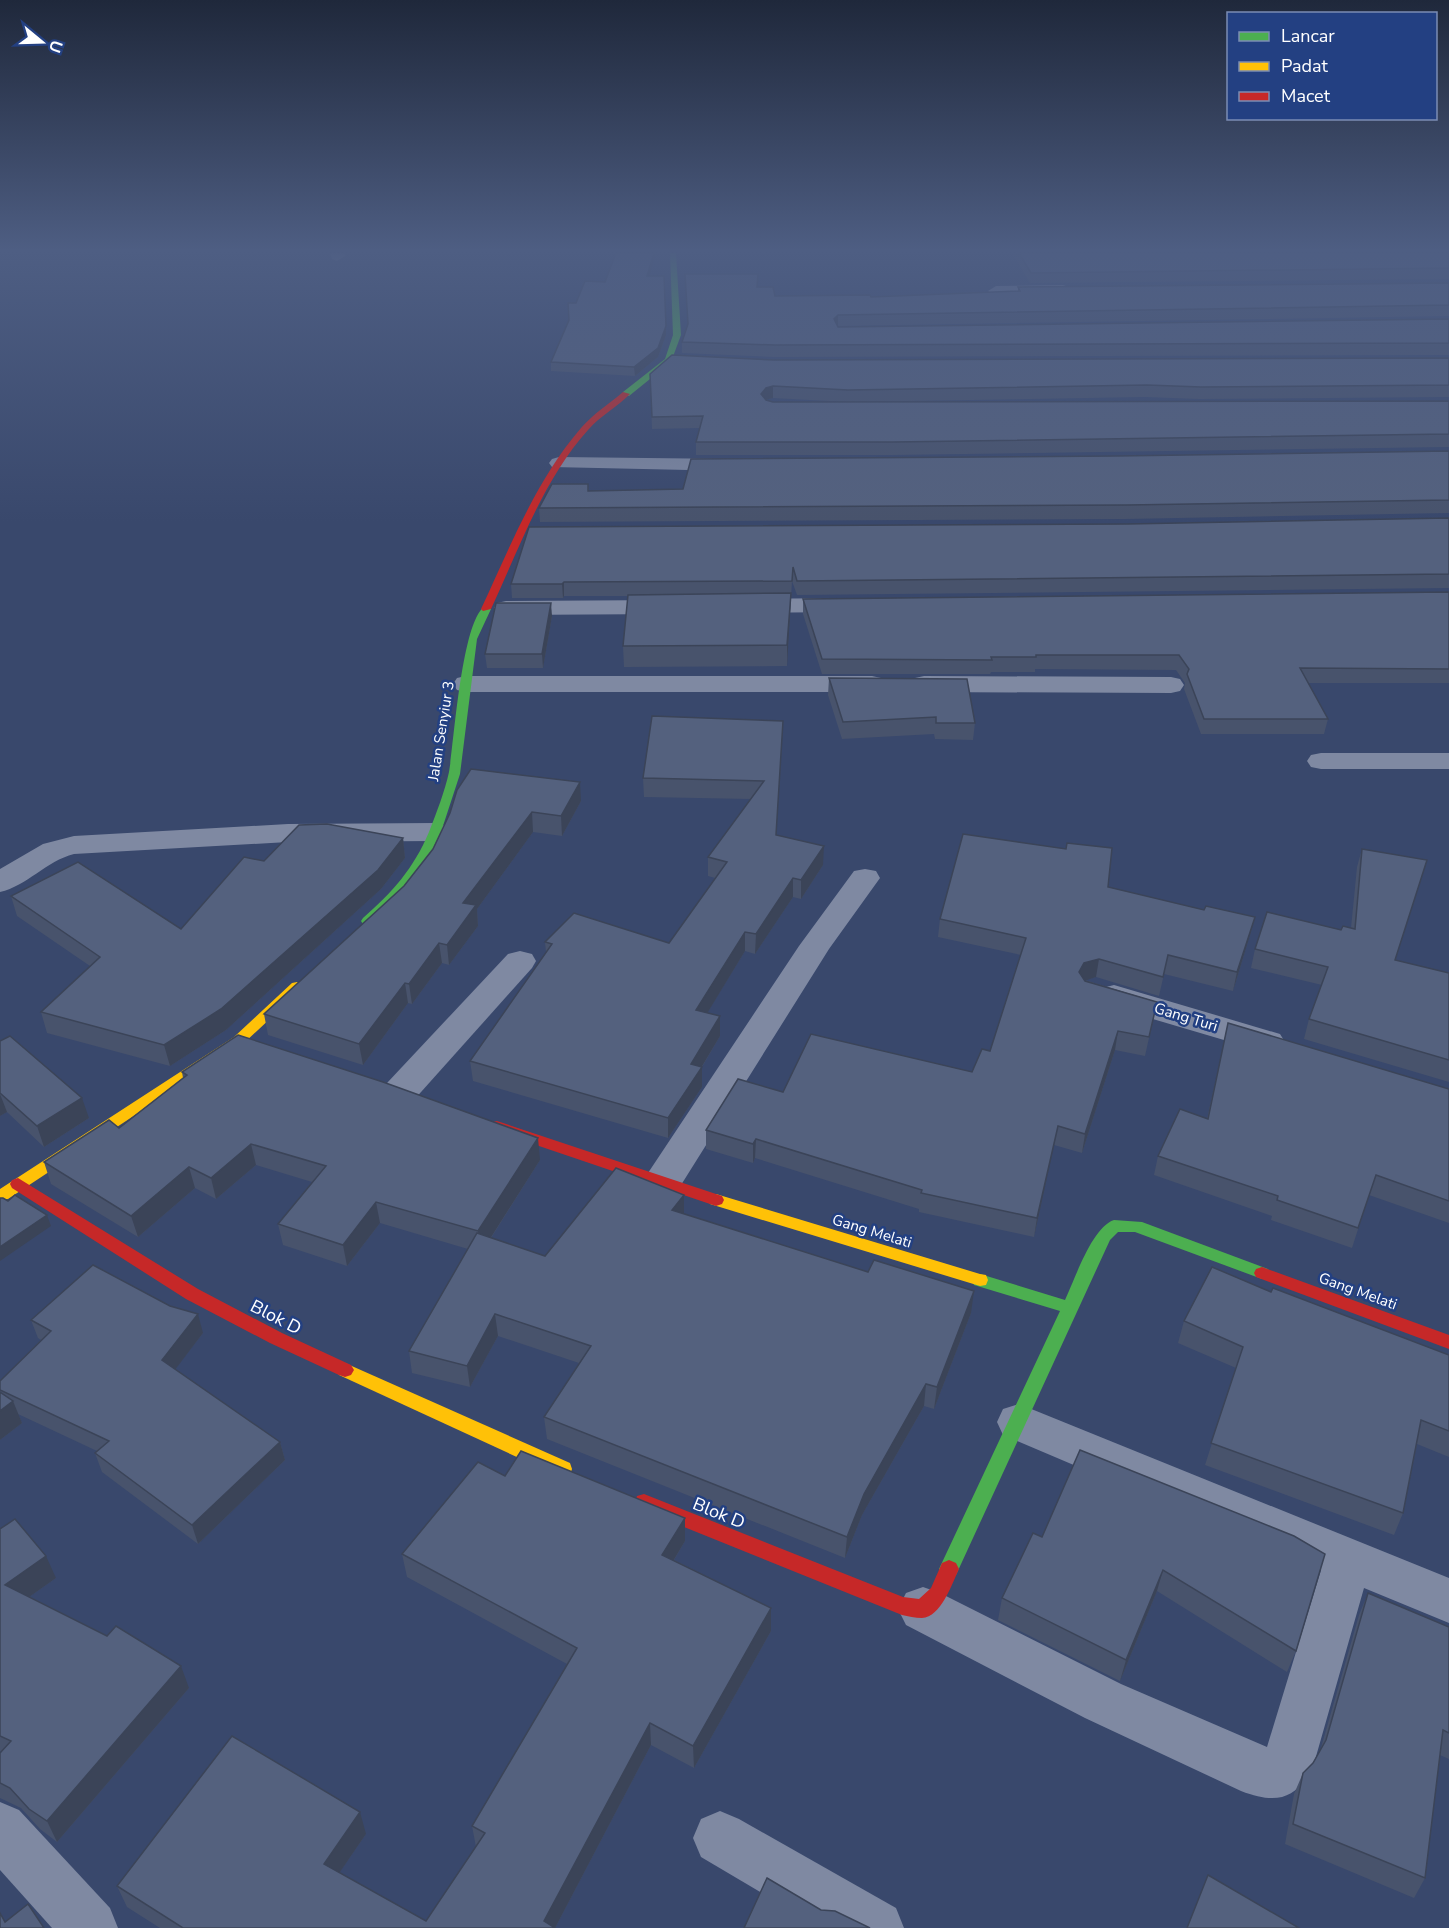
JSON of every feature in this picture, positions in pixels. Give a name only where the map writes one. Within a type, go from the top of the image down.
[{"type":"street","points":[[674,343],[668,360],[692,360]]},
{"type":"street","name":"Jalan Senyiur 3","points":[[360,929],[394,898],[418,868],[435,832],[454,774],[472,639],[521,531],[559,463],[585,428],[668,360]]},
{"type":"street","points":[[559,463],[758,465]]},
{"type":"street","points":[[521,531],[544,531]]},
{"type":"street","points":[[724,606],[868,605]]},
{"type":"street","points":[[486,608],[689,606]]},
{"type":"street","points":[[466,684],[1171,685]]},
{"type":"street","points":[[1321,760],[1449,761]]},
{"type":"street","points":[[0,883],[47,853],[74,845],[288,833],[435,832]]},
{"type":"street","points":[[662,1183],[815,946],[865,878]]},
{"type":"street","points":[[401,1092],[520,961]]},
{"type":"street","points":[[0,1196],[244,1041],[308,976]]},
{"type":"street","name":"Gang Turi","points":[[1095,990],[1300,1052]]},
{"type":"street","name":"Gang Melati","points":[[488,1123],[662,1183],[1070,1308],[1102,1237],[1114,1226],[1136,1226],[1449,1342]]},
{"type":"street","name":"Blok D","points":[[18,1184],[192,1294],[245,1322],[496,1440],[571,1472]]},
{"type":"street","points":[[1070,1308],[938,1594],[923,1609],[1103,1701],[1260,1772],[1272,1774],[1283,1770],[1289,1760],[1349,1558]]},
{"type":"street","points":[[1019,1422],[1449,1601]]},
{"type":"street","name":"Blok D","points":[[636,1498],[902,1606],[923,1609]]},
{"type":"street","points":[[0,1829],[90,1928]]},
{"type":"street","points":[[720,1838],[876,1928]]},
{"type":"building","points":[[559,343],[660,343],[658,348],[634,367],[551,362]]},
{"type":"building","points":[[712,343],[1449,343],[1449,343],[774,345]]},
{"type":"building","points":[[672,355],[774,360],[1449,358],[1449,385],[1201,387],[1147,385],[848,390],[773,386],[766,388],[761,394],[766,400],[773,402],[1449,401],[1449,434],[894,442],[696,442],[703,416],[652,417],[650,374]]},
{"type":"building","points":[[1449,451],[1449,500],[1127,505],[539,508],[552,484],[588,484],[588,491],[683,489],[691,459]]},
{"type":"building","points":[[1449,518],[1449,574],[797,581],[793,567],[792,581],[511,584],[529,527],[1127,524]]},
{"type":"building","points":[[1449,592],[1449,669],[1300,668],[1328,719],[1204,719],[1187,674],[1189,669],[1179,655],[1036,655],[1036,657],[991,657],[992,660],[822,659],[803,599]]},
{"type":"building","points":[[791,593],[787,645],[623,646],[628,595]]},
{"type":"building","points":[[496,603],[551,603],[542,654],[485,654]]},
{"type":"building","points":[[829,678],[967,679],[975,723],[936,723],[936,717],[843,722]]},
{"type":"building","points":[[652,716],[783,721],[776,835],[824,846],[801,880],[793,878],[756,934],[745,932],[696,1010],[720,1016],[691,1064],[702,1067],[668,1118],[470,1061],[552,944],[545,942],[574,913],[669,943],[727,862],[708,857],[764,781],[643,778]]},
{"type":"building","points":[[471,769],[580,782],[561,816],[532,812],[463,903],[476,905],[447,945],[439,943],[409,984],[405,983],[359,1044],[264,1014],[404,886],[433,849],[450,813],[457,790]]},
{"type":"building","points":[[327,824],[403,838],[378,870],[221,1009],[164,1045],[41,1012],[100,957],[11,896],[78,862],[181,929],[244,857],[264,861],[299,825]]},
{"type":"building","points":[[963,834],[1066,849],[1067,843],[1112,848],[1108,887],[1204,910],[1206,906],[1255,917],[1237,972],[1168,955],[1163,977],[1099,959],[1084,963],[1079,972],[1085,981],[1157,1002],[1149,1037],[1118,1031],[1085,1134],[1058,1126],[1037,1218],[921,1193],[922,1190],[756,1139],[753,1144],[706,1130],[738,1079],[783,1092],[811,1034],[972,1072],[982,1049],[990,1051],[1026,938],[940,919]]},
{"type":"building","points":[[1362,849],[1427,860],[1395,960],[1449,973],[1449,1060],[1309,1019],[1328,967],[1255,949],[1267,912],[1341,930],[1343,926],[1355,929]]},
{"type":"building","points":[[1228,1023],[1449,1089],[1449,1201],[1376,1175],[1358,1228],[1277,1200],[1278,1196],[1158,1156],[1180,1109],[1208,1119]]},
{"type":"building","points":[[238,1035],[383,1082],[538,1138],[478,1231],[376,1202],[343,1245],[278,1224],[326,1166],[251,1144],[211,1178],[189,1167],[131,1216],[44,1162],[109,1120],[119,1128],[187,1075],[182,1072]]},
{"type":"building","points":[[10,1036],[82,1098],[37,1126],[0,1093],[0,1041]]},
{"type":"building","points":[[616,1168],[684,1195],[672,1210],[868,1272],[874,1260],[974,1291],[937,1387],[926,1384],[864,1494],[847,1537],[544,1417],[591,1346],[495,1314],[467,1366],[409,1351],[477,1233],[545,1256]]},
{"type":"building","points":[[15,1195],[47,1215],[0,1247],[0,1198],[8,1201]]},
{"type":"building","points":[[93,1265],[170,1306],[198,1314],[162,1360],[280,1442],[192,1525],[95,1453],[109,1441],[0,1390],[0,1381],[51,1331],[31,1320]]},
{"type":"building","points":[[1212,1267],[1271,1292],[1273,1288],[1449,1355],[1449,1431],[1421,1420],[1403,1513],[1211,1443],[1243,1347],[1184,1321]]},
{"type":"building","points":[[0,1392],[13,1401],[0,1411]]},
{"type":"building","points":[[1080,1450],[1294,1536],[1325,1554],[1296,1651],[1163,1570],[1126,1660],[1002,1598],[1033,1533],[1042,1537]]},
{"type":"building","points":[[521,1451],[685,1518],[662,1555],[771,1608],[693,1746],[650,1723],[544,1921],[555,1928],[183,1928],[117,1886],[232,1736],[360,1812],[324,1864],[426,1921],[485,1833],[472,1826],[577,1648],[402,1554],[478,1462],[505,1476]]},
{"type":"building","points":[[15,1519],[46,1556],[5,1585],[107,1636],[116,1626],[181,1666],[47,1821],[29,1809],[10,1788],[0,1783],[0,1753],[11,1741],[0,1736],[0,1529]]},
{"type":"building","points":[[1368,1593],[1449,1627],[1449,1733],[1443,1730],[1425,1878],[1293,1824],[1303,1773],[1313,1763],[1326,1740]]},
{"type":"building","points":[[1208,1875],[1299,1928],[1187,1928]]},
{"type":"building","points":[[767,1878],[821,1910],[835,1911],[870,1928],[744,1928]]},
{"type":"building","points":[[28,1904],[44,1928],[0,1928],[0,1913],[5,1922]]},
{"type":"traffic: fast","points":[[626,394],[668,360],[674,343]]},
{"type":"traffic: fast","points":[[368,921],[394,898],[418,868],[435,832],[454,774],[472,639],[486,609]]},
{"type":"traffic: fast","points":[[980,1280],[1070,1308],[1103,1237],[1114,1226],[1136,1226],[1262,1273]]},
{"type":"traffic: fast","points":[[949,1569],[1070,1308]]},
{"type":"traffic: slow","points":[[2,1195],[239,1040],[297,986]]},
{"type":"traffic: slow","points":[[716,1200],[980,1280]]},
{"type":"traffic: slow","points":[[345,1370],[563,1469]]},
{"type":"traffic: jam","points":[[486,609],[529,516],[568,450],[588,425],[626,394]]},
{"type":"traffic: jam","points":[[497,1126],[716,1200]]},
{"type":"traffic: jam","points":[[18,1184],[192,1294],[276,1338],[345,1370]]},
{"type":"traffic: jam","points":[[1262,1273],[1449,1342]]},
{"type":"traffic: jam","points":[[644,1502],[902,1606],[923,1609],[938,1594],[949,1569]]}]
